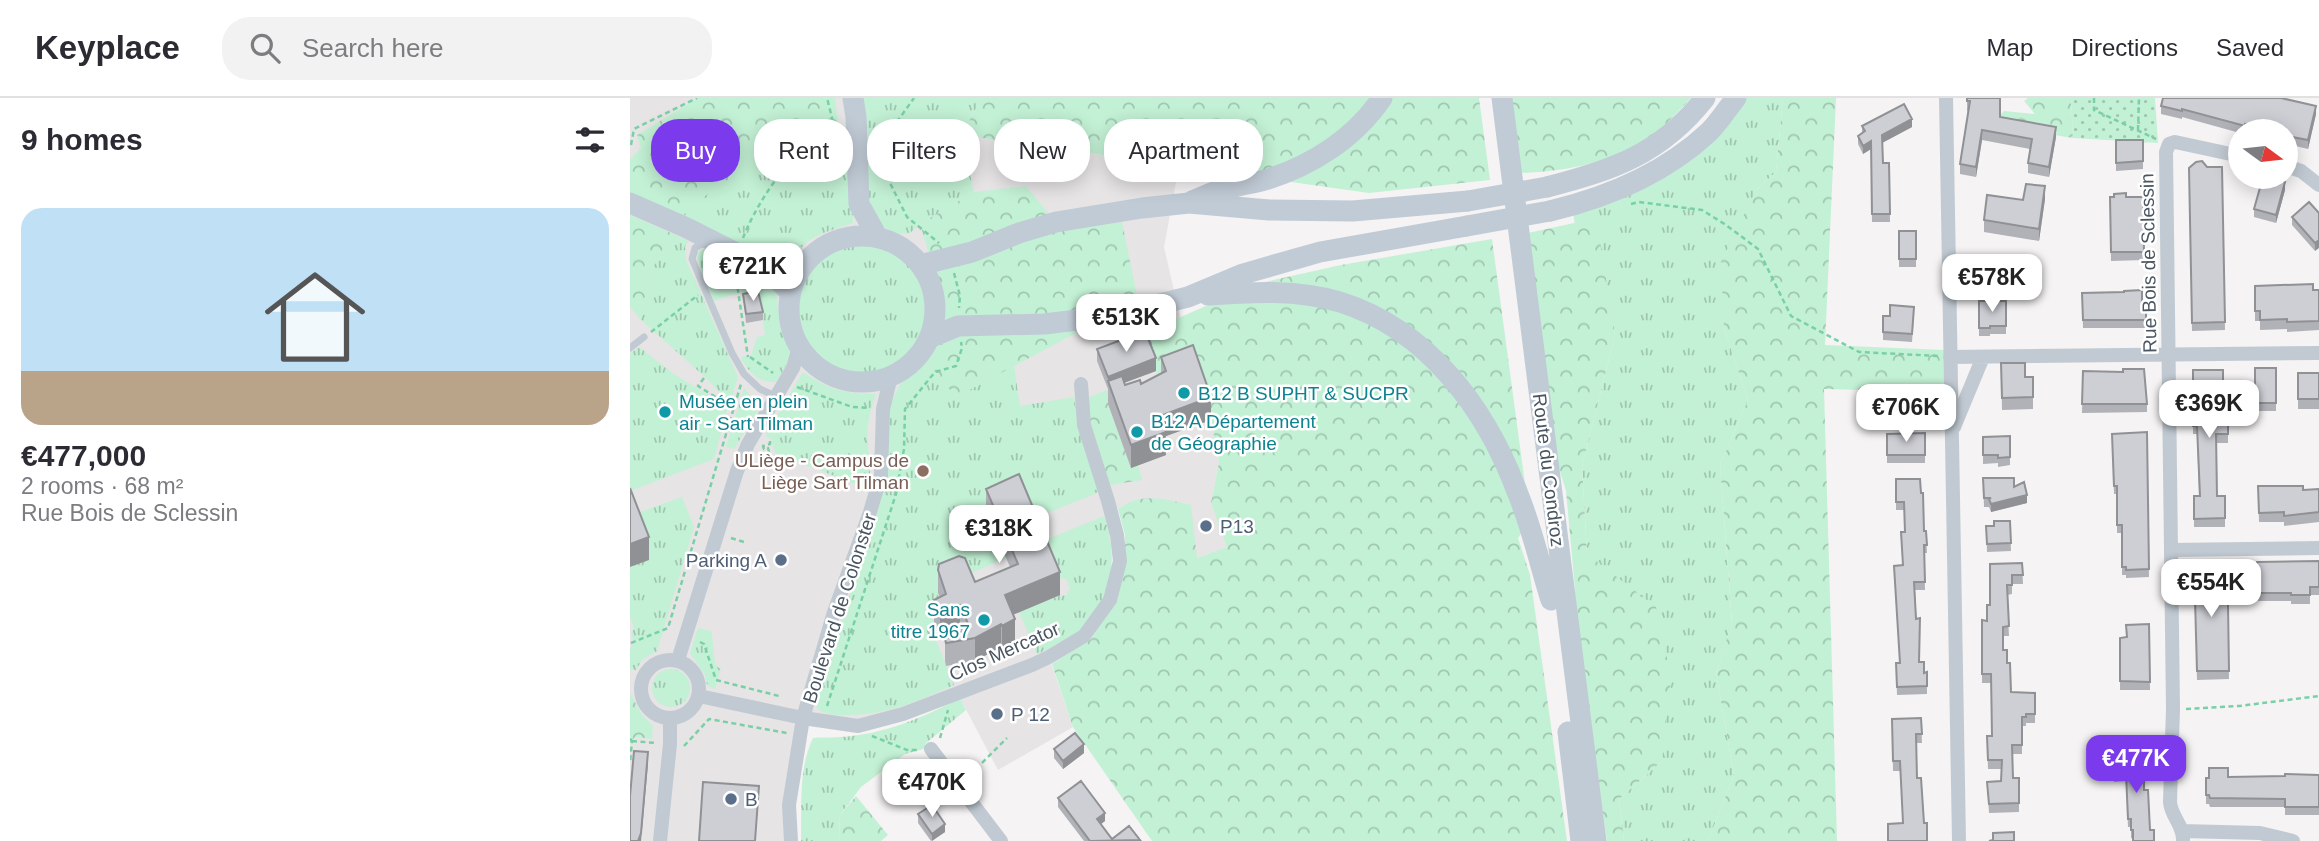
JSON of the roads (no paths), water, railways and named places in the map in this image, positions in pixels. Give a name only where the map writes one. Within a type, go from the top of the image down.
[{"type":"main road","points":[[853,98],[859,204],[878,237]]},
{"type":"main road","points":[[1189,203],[1219,190],[1262,181],[1296,169],[1335,147],[1370,115],[1382,98]]},
{"type":"main road","name":"Route du Condroz","points":[[1490,98],[1551,571],[1551,600],[1581,841]]},
{"type":"main road","name":"Route du Condroz","points":[[1502,98],[1597,841]]},
{"type":"main road","points":[[920,265],[951,259],[1056,222],[1189,203],[1269,211],[1353,211],[1468,201],[1547,187],[1600,173],[1635,157],[1662,141],[1693,113],[1705,98]]},
{"type":"main road","points":[[929,338],[958,326],[1044,324],[1111,316],[1188,297],[1244,274],[1320,252],[1550,211],[1607,195],[1665,167],[1711,131],[1736,98]]},
{"type":"main road","points":[[630,203],[708,240],[736,261],[766,268],[790,292]]},
{"type":"main road","points":[[878,237],[894,243],[920,265],[929,281],[934,300],[934,319],[929,338],[920,354],[907,367],[874,382],[839,379],[823,372],[799,347],[788,311],[790,292],[808,259],[823,247],[840,239],[878,237]]},
{"type":"main road","points":[[1188,297],[1256,292],[1297,294],[1338,301],[1367,312],[1416,344],[1444,368],[1474,405],[1496,444],[1519,494],[1551,600]]},
{"type":"street","points":[[1946,98],[1959,841]]},
{"type":"street","name":"Rue Bois de Sclessin","points":[[2183,836],[2171,812],[2173,709],[2166,163],[2169,144],[2182,143],[2228,153]]},
{"type":"street","points":[[2298,170],[2319,186]]},
{"type":"street","points":[[678,660],[737,471],[748,444],[793,368],[799,347]]},
{"type":"street","points":[[1950,357],[2319,353]]},
{"type":"street","points":[[1952,432],[1983,357]]},
{"type":"street","name":"Boulevard de Colonster","points":[[791,841],[789,805],[803,718],[834,612],[881,475],[883,409],[891,376]]},
{"type":"street","name":"Clos Mercator","points":[[699,696],[803,718],[858,726],[903,714],[1049,657],[1084,636],[1110,600],[1120,561],[1118,535],[1084,425],[1082,384]]},
{"type":"street","points":[[2171,550],[2319,548]]},
{"type":"street","points":[[678,660],[696,674],[699,696],[688,712],[670,718],[658,715],[648,707],[636,681],[655,664],[678,660]]},
{"type":"street","points":[[660,841],[670,744],[670,718]]},
{"type":"street","points":[[931,749],[1001,841]]},
{"type":"street","points":[[2183,836],[2260,833],[2293,841]]},
{"type":"lane","points":[[708,240],[695,248],[692,258],[732,353],[744,374],[760,389],[775,396]]},
{"type":"lane","points":[[630,348],[644,337]]},
{"type":"place","name":"B12 B SUPHT & SUCPR","points":[[1184,393]]},
{"type":"place","name":"Musée en plein air - Sart Tilman","points":[[665,412]]},
{"type":"place","name":"B12 A Département de Géographie","points":[[1137,432]]},
{"type":"place","name":"ULiège - Campus de Liège Sart Tilman","points":[[923,471]]},
{"type":"place","name":"P13","points":[[1206,526]]},
{"type":"place","name":"Parking A","points":[[781,560]]},
{"type":"place","name":"Sans titre 1967","points":[[984,620]]},
{"type":"place","name":"P 12","points":[[997,714]]},
{"type":"place","name":"B","points":[[731,799]]}]
